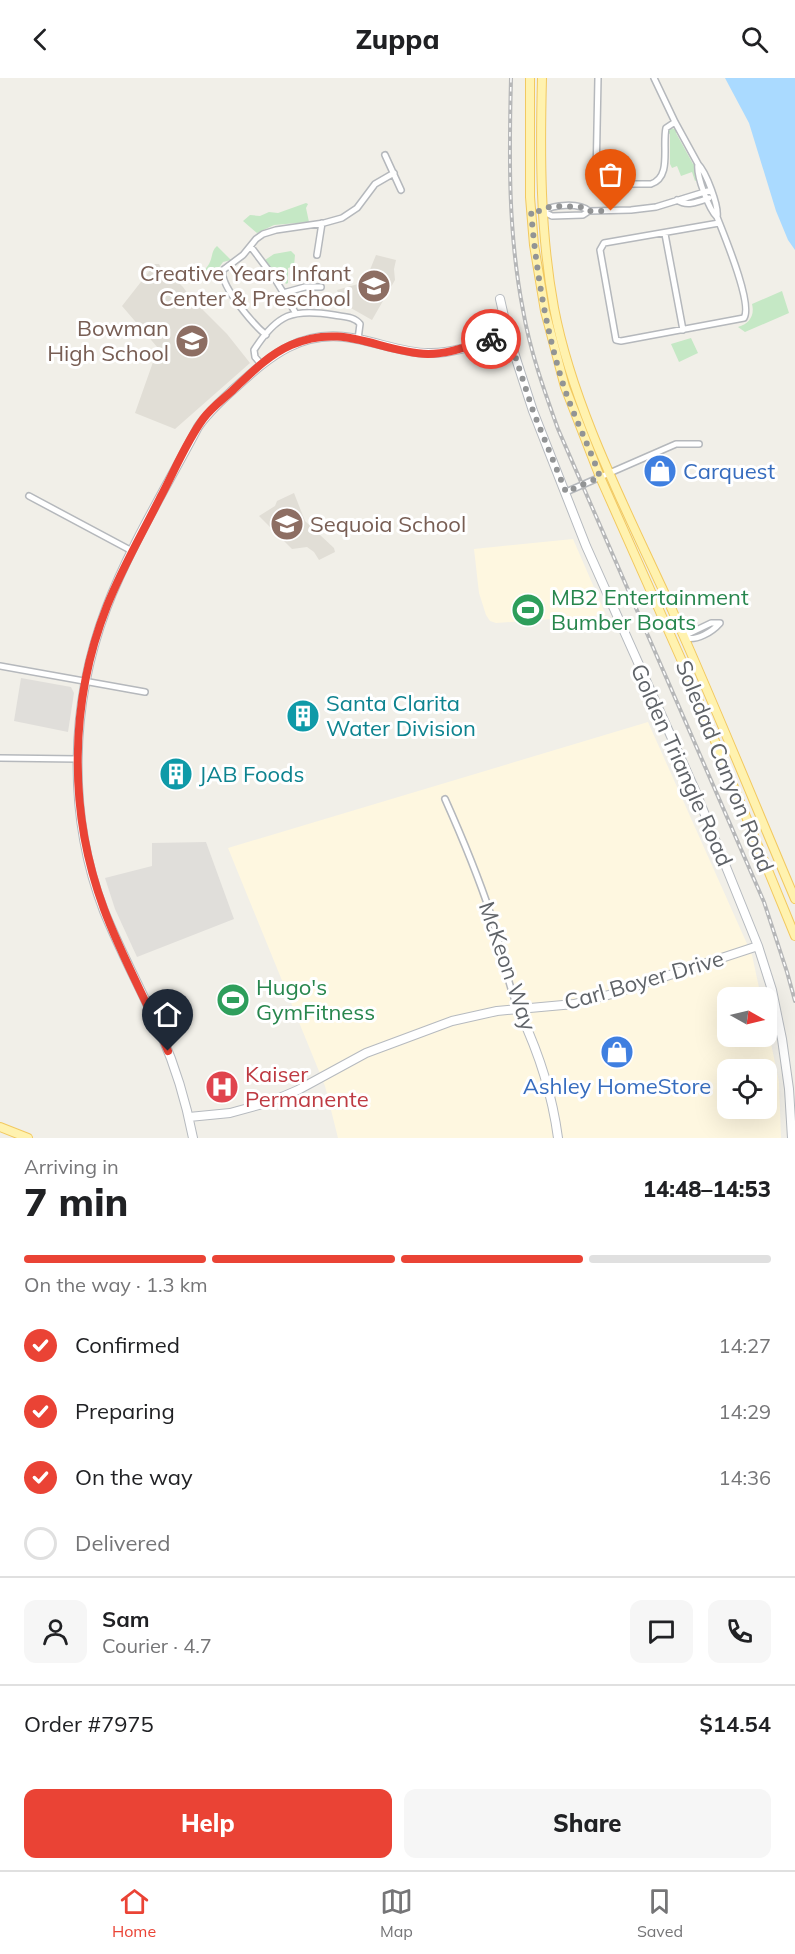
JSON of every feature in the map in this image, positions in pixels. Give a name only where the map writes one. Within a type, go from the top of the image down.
[{"type":"main road","name":"Soledad Canyon Road","points":[[530,78],[531,211],[534,244],[545,311],[564,387],[600,477],[677,650],[795,936]]},
{"type":"main road","name":"Soledad Canyon Road","points":[[542,78],[542,211],[545,245],[555,309],[571,373],[610,472],[685,638],[795,899]]},
{"type":"main road","points":[[531,211],[542,211]]},
{"type":"main road","points":[[650,591],[660,600],[675,634],[681,639],[685,638],[682,651],[706,708],[713,736]]},
{"type":"main road","points":[[779,897],[795,919]]},
{"type":"main road","points":[[0,1127],[28,1138]]},
{"type":"street","points":[[598,78],[596,178],[602,184],[658,182],[663,175],[666,129],[675,122]]},
{"type":"street","points":[[654,78],[675,122],[698,164],[702,167],[712,213],[718,220],[741,287],[746,304],[746,315],[741,320],[616,340],[600,250],[604,243],[665,234],[718,220]]},
{"type":"street","points":[[385,155],[401,190]]},
{"type":"street","points":[[266,335],[244,310],[222,274],[225,267],[237,260],[263,234],[322,223],[348,215],[357,208],[375,184],[393,173]]},
{"type":"street","points":[[542,211],[552,216],[583,215],[589,211],[656,207],[677,200],[688,205],[709,194]]},
{"type":"street","points":[[317,255],[322,223]]},
{"type":"street","points":[[665,234],[683,330]]},
{"type":"street","points":[[251,247],[295,312]]},
{"type":"street","points":[[284,293],[297,288],[321,288]]},
{"type":"street","name":"Golden Triangle Road","points":[[500,299],[508,334],[533,411],[586,546],[695,790],[758,946],[772,990],[782,1039],[789,1089],[792,1138]]},
{"type":"street","points":[[261,364],[255,357],[254,350],[284,318],[295,312],[317,312],[354,319],[360,324],[358,339]]},
{"type":"street","points":[[193,1138],[189,1117],[168,1051],[111,927],[96,887],[82,824],[78,759],[85,682],[100,626],[114,590],[132,551],[203,419],[261,364],[279,351],[309,339],[331,336],[358,339],[417,352],[436,353],[455,350],[508,334]]},
{"type":"street","points":[[566,492],[676,444],[699,444]]},
{"type":"street","points":[[29,496],[132,551]]},
{"type":"street","points":[[711,623],[720,623],[714,630],[690,640],[685,638],[688,634],[711,623]]},
{"type":"street","points":[[0,666],[146,692]]},
{"type":"street","points":[[0,758],[78,759]]},
{"type":"street","name":"McKeon Way","points":[[445,799],[459,829],[491,914],[518,1009],[538,1050],[558,1138]]},
{"type":"street","name":"Carl Boyer Drive","points":[[189,1117],[230,1113],[260,1105],[298,1090],[338,1066],[380,1047],[462,1018],[518,1009],[574,1004],[612,994],[758,946]]},
{"type":"shaded area","name":"Creative Years Infant Center & Preschool","points":[[376,255],[396,260],[395,280],[372,320],[342,303],[337,290],[365,282]]},
{"type":"shaded area","name":"Bowman High School","points":[[155,264],[159,264],[167,279],[177,281],[183,287],[227,334],[250,363],[175,429],[135,413],[158,348],[122,306]]},
{"type":"shaded area","name":"Sequoia School","points":[[294,493],[305,521],[334,548],[335,552],[319,560],[307,547],[292,549],[259,516],[275,506],[277,501]]},
{"type":"shaded area","points":[[573,539],[606,615],[496,623],[490,621],[479,593],[474,549]]},
{"type":"shaded area","points":[[21,678],[71,687],[74,693],[68,732],[14,721]]},
{"type":"shaded area","points":[[648,722],[752,955],[759,987],[717,987],[717,1047],[772,1047],[774,1059],[717,1059],[717,1119],[777,1119],[777,1072],[781,1138],[338,1138],[325,1086],[228,848]]},
{"type":"shaded area","points":[[206,842],[234,919],[137,957],[115,909],[105,878],[152,866],[152,843]]},
{"type":"green space","points":[[670,128],[675,129],[693,164],[695,163],[697,180],[695,181],[692,172],[681,176],[677,166],[672,168],[670,164],[670,134],[668,133]]},
{"type":"green space","points":[[308,204],[306,208],[309,222],[274,225],[257,233],[243,221],[250,215],[278,213]]},
{"type":"green space","points":[[217,246],[231,260],[223,262],[218,269],[216,267],[201,276],[209,264]]},
{"type":"green space","points":[[291,251],[295,255],[294,266],[288,268],[288,283],[286,284],[275,268],[272,270],[265,260],[274,254]]},
{"type":"green space","points":[[782,291],[789,313],[745,332],[738,327],[750,319],[753,312],[752,304]]},
{"type":"green space","points":[[691,338],[698,353],[679,362],[671,344]]},
{"type":"water","points":[[725,78],[795,78],[795,250],[788,240],[776,211],[749,123]]},
{"type":"railway","points":[[511,78],[512,224],[518,281],[529,340],[538,370],[558,429],[764,902],[795,1001]]},
{"type":"way so far","points":[[491,339],[508,334],[533,411],[566,492],[600,477],[564,387],[545,311],[531,211],[542,211],[551,206],[583,207],[589,211],[611,211]]},
{"type":"place","name":"Creative Years Infant Center & Preschool","points":[[374,286]]},
{"type":"place","name":"Bowman High School","points":[[192,341]]},
{"type":"place","name":"Carquest","points":[[660,471]]},
{"type":"place","name":"Sequoia School","points":[[287,524]]},
{"type":"place","name":"MB2 Entertainment Bumber Boats","points":[[528,610]]},
{"type":"place","name":"Santa Clarita Water Division","points":[[303,716]]},
{"type":"place","name":"JAB Foods","points":[[176,774]]},
{"type":"place","name":"Hugo's GymFitness","points":[[233,1000]]},
{"type":"place","name":"Ashley HomeStore","points":[[617,1052]]},
{"type":"place","name":"Kaiser Permanente","points":[[222,1087]]},
{"type":"route","points":[[168,1051],[103,907],[90,866],[82,824],[78,759],[82,701],[94,645],[114,590],[132,551],[203,419],[261,364],[279,351],[309,339],[331,336],[342,336],[427,354],[455,350],[491,339]]}]
